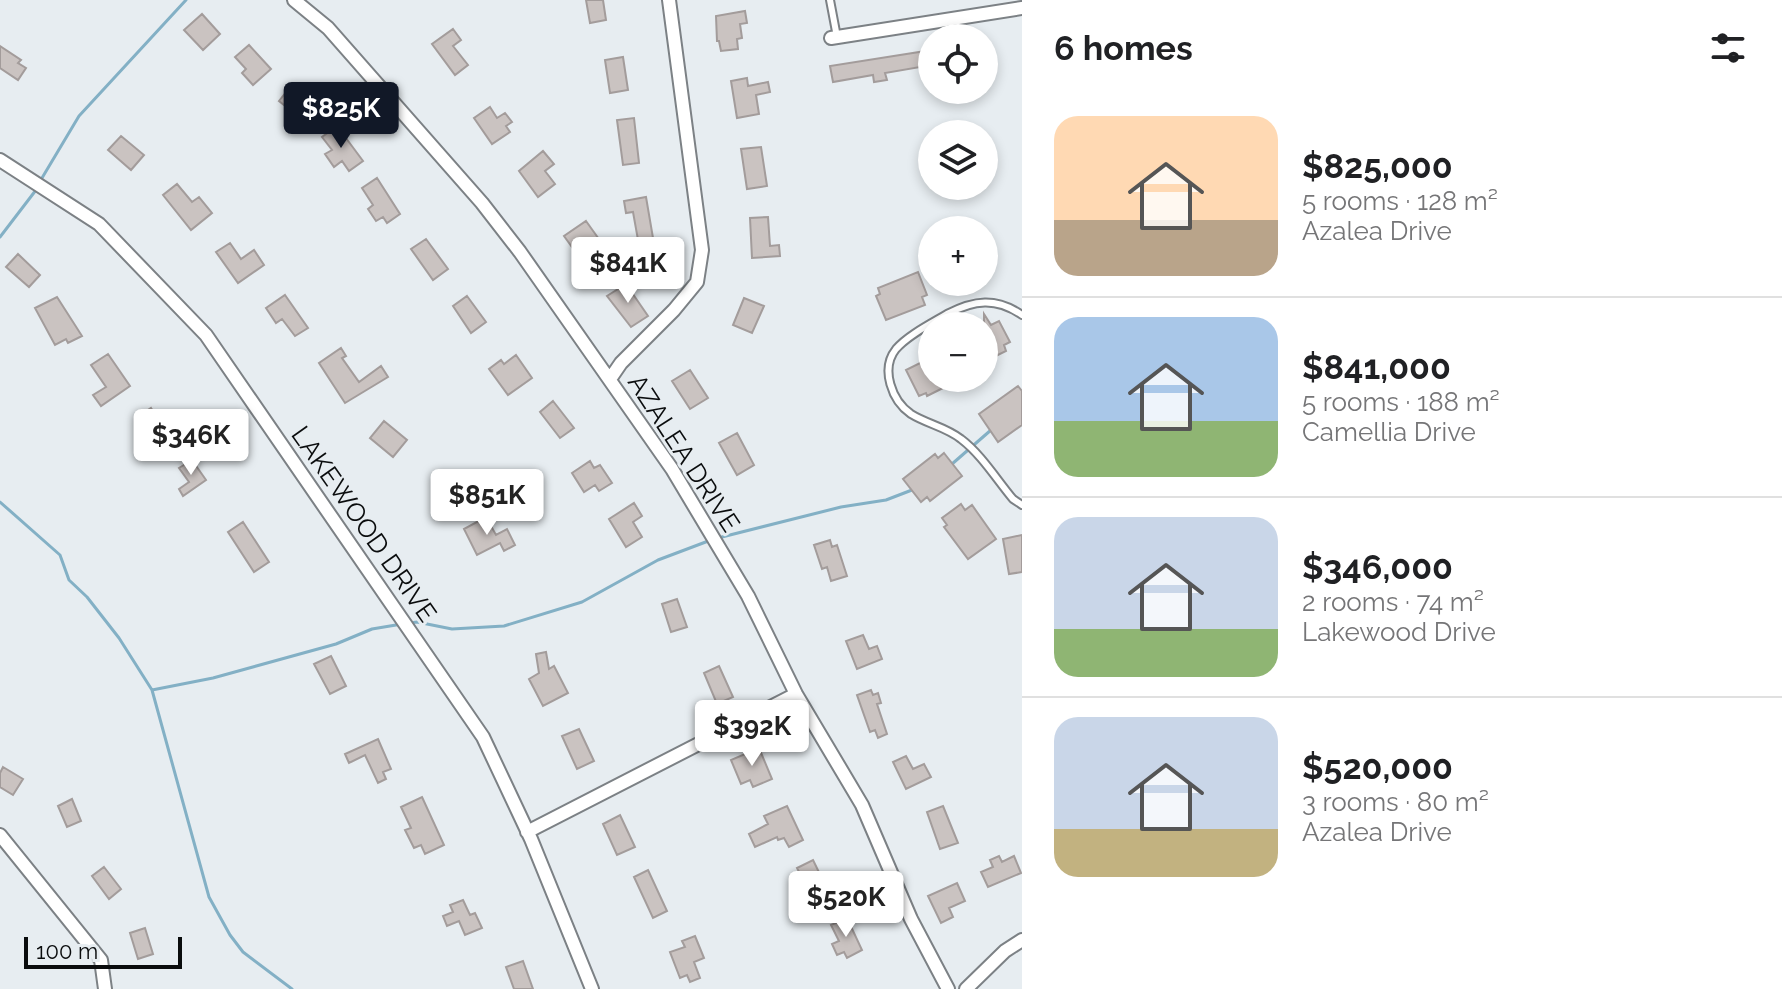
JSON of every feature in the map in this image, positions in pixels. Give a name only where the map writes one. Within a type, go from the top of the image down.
[{"type":"street","name":"AZALEA DRIVE","points":[[294,0],[328,28],[482,203],[520,252],[672,469],[733,570],[796,694],[862,805],[911,919],[948,989]]},
{"type":"street","points":[[610,379],[621,363],[697,282],[702,250],[669,0]]},
{"type":"street","points":[[834,38],[1022,8]]},
{"type":"street","name":"LAKEWOOD DRIVE","points":[[0,160],[99,224],[206,335],[476,726],[527,832],[592,989]]},
{"type":"street","points":[[527,832],[796,694]]},
{"type":"street","points":[[0,835],[101,960],[105,989]]},
{"type":"street","points":[[966,989],[1005,951],[1022,940]]},
{"type":"lane","points":[[830,0],[834,38]]},
{"type":"lane","points":[[1022,315],[996,302],[964,306],[897,348],[890,372],[892,390],[899,403],[918,417],[963,440],[1013,499],[1022,505]]},
{"type":"building","points":[[586,0],[603,0],[606,20],[590,23]]},
{"type":"building","points":[[745,11],[747,23],[740,24],[742,38],[737,39],[738,49],[721,51],[717,41],[716,16]]},
{"type":"building","points":[[202,14],[220,34],[203,50],[184,30]]},
{"type":"building","points":[[453,29],[461,40],[453,46],[468,65],[455,75],[432,44]]},
{"type":"building","points":[[249,45],[271,69],[253,85],[242,73],[246,69],[235,57]]},
{"type":"building","points":[[0,46],[21,60],[18,63],[26,68],[18,80],[0,68]]},
{"type":"building","points":[[918,52],[918,67],[885,73],[887,80],[874,82],[873,75],[833,82],[830,66]]},
{"type":"building","points":[[623,57],[628,90],[610,93],[605,60]]},
{"type":"building","points":[[747,78],[748,86],[768,82],[770,92],[756,95],[759,114],[737,118],[731,81]]},
{"type":"building","points":[[291,86],[320,109],[308,124],[279,101]]},
{"type":"building","points":[[490,107],[497,118],[505,113],[512,122],[506,126],[510,132],[492,144],[474,118]]},
{"type":"building","points":[[634,118],[639,163],[623,165],[617,120]]},
{"type":"building","points":[[337,126],[363,161],[349,171],[342,161],[334,167],[325,154],[332,150],[322,137]]},
{"type":"building","points":[[121,136],[144,155],[131,170],[108,150]]},
{"type":"building","points":[[761,147],[767,186],[747,189],[741,149]]},
{"type":"building","points":[[543,151],[554,164],[545,171],[555,184],[538,197],[519,171]]},
{"type":"building","points":[[377,178],[400,214],[387,223],[383,217],[376,221],[368,209],[373,205],[362,188]]},
{"type":"building","points":[[177,184],[192,202],[199,197],[212,213],[191,230],[163,195]]},
{"type":"building","points":[[646,197],[653,238],[638,240],[633,212],[626,213],[624,201]]},
{"type":"building","points":[[768,217],[770,246],[779,245],[780,256],[752,258],[750,218]]},
{"type":"building","points":[[586,221],[611,256],[590,272],[564,236]]},
{"type":"building","points":[[426,239],[448,269],[433,280],[411,249]]},
{"type":"building","points":[[230,243],[241,259],[254,250],[264,265],[238,283],[216,252]]},
{"type":"building","points":[[18,254],[40,275],[29,287],[6,267]]},
{"type":"building","points":[[918,272],[918,296],[924,296],[922,297],[925,305],[886,320],[876,296],[880,294],[878,288]]},
{"type":"building","points":[[626,284],[648,316],[631,327],[607,296]]},
{"type":"building","points":[[285,295],[308,328],[295,336],[282,319],[276,323],[266,308]]},
{"type":"building","points":[[467,296],[486,322],[471,333],[453,306]]},
{"type":"building","points":[[57,297],[82,336],[55,345],[35,308]]},
{"type":"building","points":[[744,298],[764,306],[752,333],[733,325]]},
{"type":"building","points":[[999,321],[1010,342],[1004,345],[1006,351],[998,355]]},
{"type":"building","points":[[341,348],[346,356],[342,358],[359,382],[381,366],[388,377],[345,403],[319,363]]},
{"type":"building","points":[[108,354],[130,386],[101,406],[93,395],[106,387],[91,365]]},
{"type":"building","points":[[516,355],[532,378],[508,395],[489,369],[501,360],[504,364]]},
{"type":"building","points":[[918,364],[918,392],[935,392],[919,396],[906,370]]},
{"type":"building","points":[[690,370],[708,398],[690,409],[672,381]]},
{"type":"building","points":[[1018,386],[1022,391],[1022,425],[998,442],[979,414]]},
{"type":"building","points":[[553,401],[574,428],[560,438],[540,412]]},
{"type":"building","points":[[151,408],[170,437],[156,447],[136,418]]},
{"type":"building","points":[[384,421],[407,440],[393,457],[370,438]]},
{"type":"building","points":[[737,433],[754,465],[737,475],[719,443]]},
{"type":"building","points":[[944,453],[962,476],[930,501],[927,497],[921,502],[903,479],[935,454],[938,458]]},
{"type":"building","points":[[192,460],[206,480],[183,496],[179,489],[189,482],[179,468]]},
{"type":"building","points":[[590,461],[594,468],[600,465],[612,483],[599,491],[595,485],[584,492],[572,473]]},
{"type":"building","points":[[634,503],[642,516],[633,522],[642,537],[626,547],[609,519]]},
{"type":"building","points":[[961,504],[965,510],[972,505],[996,539],[968,559],[944,527],[947,525],[942,518]]},
{"type":"building","points":[[486,517],[496,535],[507,529],[515,545],[504,551],[500,543],[477,555],[464,529]]},
{"type":"building","points":[[243,522],[269,562],[254,572],[228,532]]},
{"type":"building","points":[[1022,535],[1022,572],[1009,574],[1003,539]]},
{"type":"building","points":[[830,540],[832,547],[837,545],[847,576],[831,581],[827,567],[822,569],[814,545]]},
{"type":"building","points":[[677,599],[687,627],[671,632],[662,604]]},
{"type":"building","points":[[863,635],[869,649],[877,646],[882,659],[857,669],[846,641]]},
{"type":"building","points":[[546,652],[549,669],[554,666],[568,693],[543,706],[529,679],[539,673],[536,654]]},
{"type":"building","points":[[331,656],[346,686],[330,694],[314,664]]},
{"type":"building","points":[[719,666],[733,697],[717,704],[704,673]]},
{"type":"building","points":[[871,690],[873,695],[878,693],[881,703],[877,704],[887,734],[878,738],[875,730],[870,732],[857,695]]},
{"type":"building","points":[[579,729],[594,761],[577,769],[562,736]]},
{"type":"building","points":[[378,739],[391,769],[383,772],[386,779],[378,783],[365,755],[349,763],[345,754]]},
{"type":"building","points":[[759,748],[772,779],[753,787],[750,780],[741,784],[731,760]]},
{"type":"building","points":[[906,756],[913,769],[924,764],[931,777],[906,789],[893,762]]},
{"type":"building","points":[[3,767],[23,779],[13,795],[0,787]]},
{"type":"building","points":[[422,797],[444,845],[425,854],[421,845],[414,848],[405,830],[411,828],[401,807]]},
{"type":"building","points":[[72,799],[81,821],[67,827],[58,806]]},
{"type":"building","points":[[787,806],[803,840],[789,847],[784,838],[778,840],[777,837],[755,847],[749,834],[768,824],[764,816]]},
{"type":"building","points":[[943,806],[958,843],[940,849],[927,812]]},
{"type":"building","points":[[620,815],[635,847],[617,855],[603,824]]},
{"type":"building","points":[[999,856],[1002,862],[1014,856],[1021,873],[988,887],[981,872],[993,867],[990,860]]},
{"type":"building","points":[[813,860],[831,897],[816,905],[797,868]]},
{"type":"building","points":[[104,867],[121,889],[109,899],[92,876]]},
{"type":"building","points":[[648,870],[667,911],[653,918],[634,877]]},
{"type":"building","points":[[957,883],[965,901],[949,908],[953,917],[941,923],[928,896]]},
{"type":"building","points":[[463,900],[470,915],[475,913],[482,928],[465,935],[459,921],[447,926],[443,916],[453,912],[450,905]]},
{"type":"building","points":[[847,918],[862,950],[847,958],[844,952],[837,955],[832,944],[839,941],[831,925]]},
{"type":"building","points":[[145,928],[153,954],[138,959],[130,933]]},
{"type":"building","points":[[695,936],[704,958],[694,962],[700,978],[690,982],[687,975],[680,978],[670,952],[685,947],[682,941]]},
{"type":"building","points":[[523,961],[533,989],[514,989],[506,967]]},
{"type":"waterway","points":[[39,183],[79,116],[186,0]]},
{"type":"waterway","points":[[0,237],[36,190]]},
{"type":"waterway","points":[[952,464],[991,430]]},
{"type":"waterway","points":[[718,538],[841,507],[886,500],[912,490]]},
{"type":"waterway","points":[[0,502],[60,555],[69,580],[87,597],[119,638],[152,690],[209,897],[243,952],[292,989]]},
{"type":"waterway","points":[[410,623],[452,629],[504,626],[582,602],[658,560],[711,540]]},
{"type":"waterway","points":[[152,690],[213,678],[336,644],[372,629],[402,624]]}]
